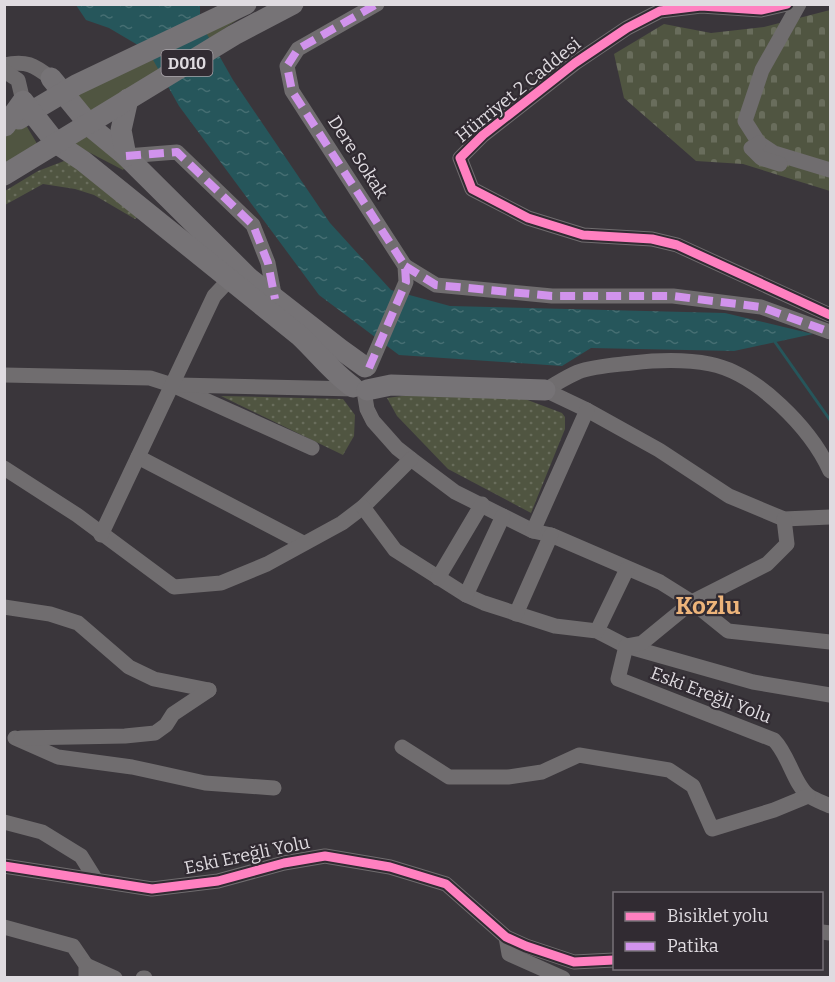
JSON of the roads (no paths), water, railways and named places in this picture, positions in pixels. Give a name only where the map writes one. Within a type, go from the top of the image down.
[{"type":"highway","name":"D010","points":[[27,106],[63,85],[123,63],[246,4]]},
{"type":"highway","name":"D010","points":[[4,175],[234,35],[292,4]]},
{"type":"highway","points":[[63,85],[87,123],[126,156],[249,278],[364,381]]},
{"type":"highway","points":[[126,156],[121,130],[134,95]]},
{"type":"highway","points":[[5,127],[27,106],[48,148],[83,161],[300,336],[339,377],[391,385],[545,390]]},
{"type":"street","name":"Dere Sokak","points":[[376,4],[298,49],[287,66],[292,91],[405,266]]},
{"type":"street","name":"Hürriyet 2 Caddesi","points":[[787,4],[761,10],[701,6],[660,11],[627,28],[575,63],[483,135],[460,158],[472,189],[528,218],[583,235],[652,239],[677,245],[831,315]]},
{"type":"street","points":[[799,4],[762,70],[744,122],[759,143],[774,153],[822,170],[831,170]]},
{"type":"street","points":[[4,65],[23,62],[37,67],[63,85]]},
{"type":"street","points":[[4,71],[18,80],[27,106]]},
{"type":"street","points":[[759,143],[750,148],[761,158],[831,180]]},
{"type":"street","points":[[126,156],[177,152],[253,225],[268,263],[275,299]]},
{"type":"street","points":[[405,266],[436,285],[552,296],[673,296],[761,307],[831,332]]},
{"type":"street","points":[[405,266],[406,282],[364,381],[367,409],[373,422],[397,448],[455,492],[533,531],[551,535],[660,582],[692,602],[728,631],[831,642]]},
{"type":"street","points":[[101,535],[214,296],[229,280]]},
{"type":"street","points":[[545,390],[578,372],[609,366],[661,360],[711,364],[747,379],[779,403],[808,435],[831,471]]},
{"type":"street","points":[[4,375],[150,378],[172,385],[312,448]]},
{"type":"street","points":[[172,385],[364,381]]},
{"type":"street","points":[[545,390],[587,410],[658,450],[729,496],[784,519],[829,521]]},
{"type":"street","points":[[533,531],[587,410]]},
{"type":"street","points":[[138,457],[303,543]]},
{"type":"street","points":[[4,468],[77,515],[174,587],[221,583],[267,564],[342,523],[363,507],[411,459]]},
{"type":"street","points":[[438,578],[482,504]]},
{"type":"street","points":[[363,507],[395,550],[466,595],[555,626],[597,631],[626,646],[753,682],[831,695]]},
{"type":"street","points":[[466,595],[503,516]]},
{"type":"street","name":"Eski Ereğli Yolu","points":[[784,519],[787,544],[767,564],[692,602],[642,643],[626,646],[618,680],[774,740],[782,747],[796,778],[808,796]]},
{"type":"street","points":[[516,614],[551,535]]},
{"type":"street","points":[[597,631],[627,569]]},
{"type":"street","points":[[4,607],[50,614],[78,623],[129,667],[154,679],[209,690],[173,714],[166,725],[155,733],[125,736],[10,738]]},
{"type":"street","points":[[10,738],[58,757],[132,767],[205,783],[274,788]]},
{"type":"street","points":[[402,747],[449,777],[508,777],[542,771],[579,755],[669,770],[693,786],[712,829],[774,810],[808,796],[831,806]]},
{"type":"street","points":[[4,822],[42,832],[81,856],[96,880]]},
{"type":"street","name":"Eski Ereğli Yolu","points":[[4,866],[152,890],[218,881],[284,863],[325,856],[390,867],[446,884],[506,937],[574,962],[613,960]]},
{"type":"street","points":[[4,927],[73,946],[86,971],[115,978]]},
{"type":"street","points":[[506,937],[509,954],[563,978]]},
{"type":"water","points":[[76,5],[200,5],[200,22],[233,80],[330,223],[391,290],[450,306],[725,313],[813,334],[734,351],[591,348],[562,366],[399,355],[319,295],[179,106],[148,51],[109,28],[86,20]]},
{"type":"waterway","points":[[775,342],[830,420]]},
{"type":"district","name":"Kozlu","points":[[708,606]]}]
